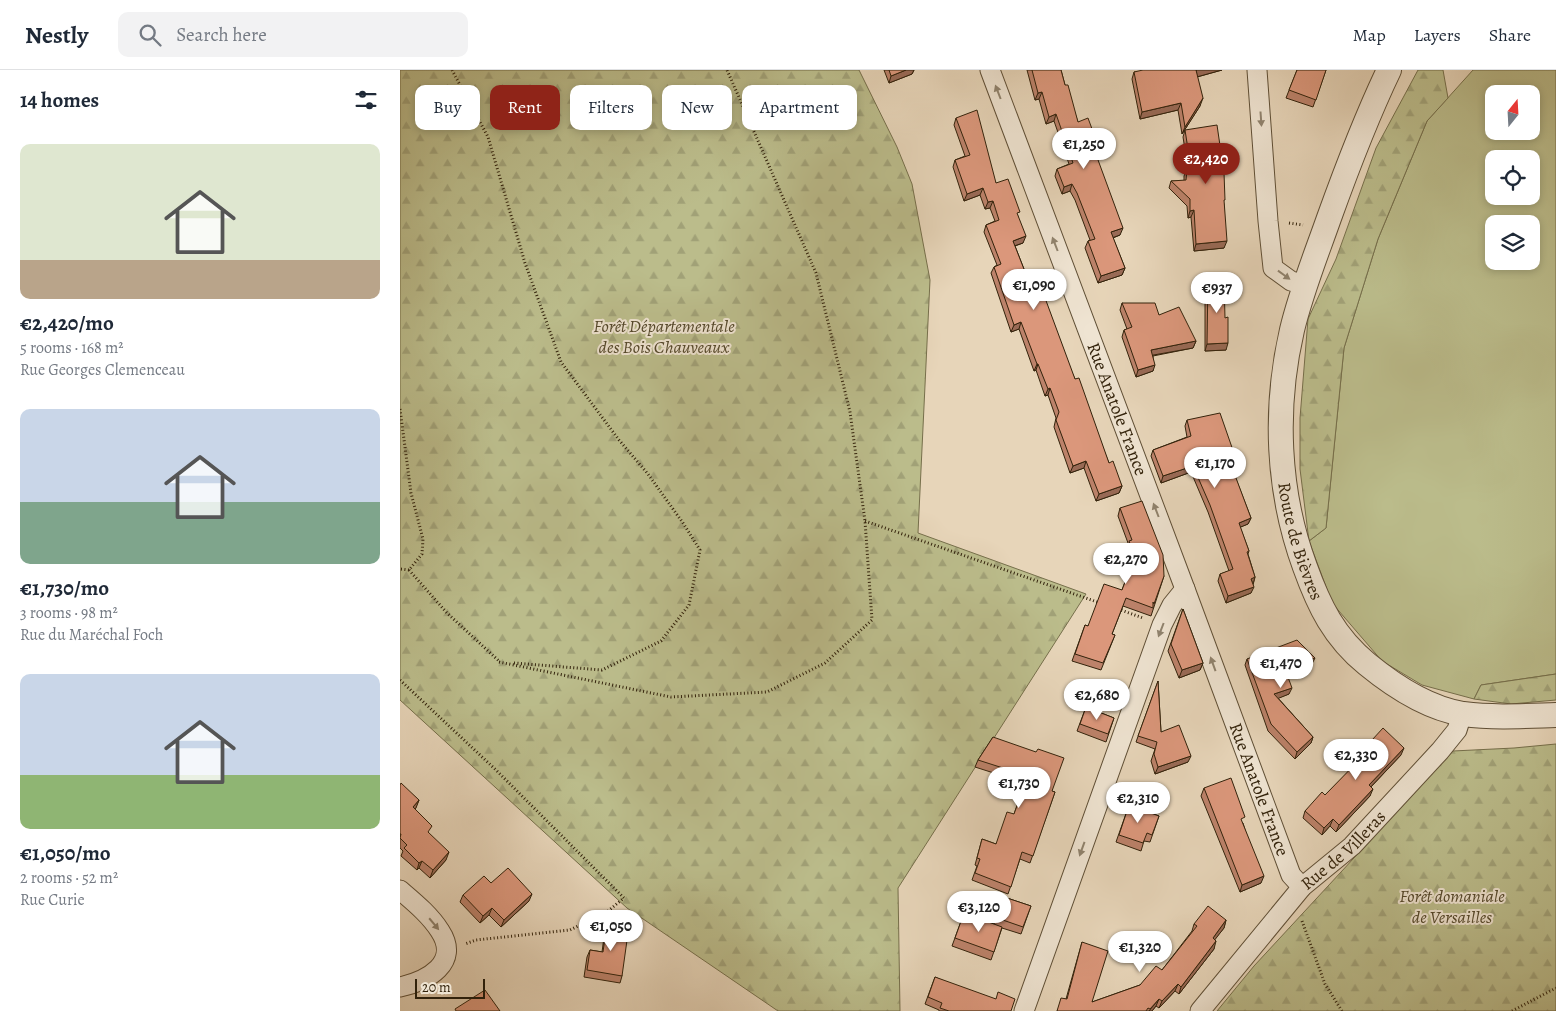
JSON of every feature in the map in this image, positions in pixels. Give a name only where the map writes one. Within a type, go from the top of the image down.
[{"type":"street","name":"Rue Anatole France","points":[[990,70],[1298,892]]},
{"type":"street","points":[[1257,70],[1273,268],[1291,281],[1305,285]]},
{"type":"street","name":"Route de Bièvres","points":[[1389,70],[1368,115],[1326,227],[1305,285],[1292,331],[1284,382],[1280,435],[1284,492],[1300,555],[1315,595],[1330,624],[1354,653],[1391,684],[1433,705],[1462,714]]},
{"type":"street","points":[[1024,1011],[1162,625],[1172,605],[1186,589]]},
{"type":"street","points":[[1462,714],[1496,716],[1556,715]]},
{"type":"street","name":"Rue de Villeras","points":[[1200,1011],[1298,892],[1352,846],[1440,751],[1457,730],[1462,714]]},
{"type":"street","points":[[400,890],[425,913],[441,932],[447,951],[443,966],[429,976],[400,987]]},
{"type":"path","points":[[452,70],[488,137],[525,263],[561,362],[619,440],[648,474],[700,550],[689,605],[661,641],[602,670],[499,662]]},
{"type":"path","points":[[400,569],[409,570],[447,613],[499,662],[671,697],[767,692],[825,663],[872,620],[865,521],[850,412],[816,273],[727,70]]},
{"type":"path","points":[[1268,221],[1326,227]]},
{"type":"path","points":[[400,409],[411,493],[423,539],[422,554],[409,570]]},
{"type":"path","points":[[865,521],[1101,603]]},
{"type":"path","points":[[1110,606],[1162,625]]},
{"type":"path","points":[[400,680],[496,770],[624,898],[608,911],[570,930],[476,940],[447,951]]},
{"type":"path","points":[[1298,892],[1306,937],[1325,984],[1342,1011]]},
{"type":"path","points":[[1512,1011],[1556,988]]},
{"type":"green space","name":"Forêt Départementale des Bois Chauveaux","points":[[400,70],[859,70],[897,147],[912,184],[930,280],[918,533],[1086,594],[898,888],[900,1011],[778,1011],[627,908],[400,700]]},
{"type":"green space","points":[[1418,70],[1443,70],[1448,98],[1427,121],[1378,239],[1344,348],[1326,528],[1309,541],[1300,469],[1300,418],[1308,319],[1336,259],[1376,148]]},
{"type":"green space","points":[[1473,70],[1556,70],[1556,674],[1481,685],[1474,699],[1422,685],[1382,661],[1332,603],[1309,541],[1326,528],[1344,348],[1378,239],[1427,121]]},
{"type":"green space","points":[[1556,674],[1556,700],[1511,704],[1474,699],[1481,685]]},
{"type":"green space","name":"Forêt domaniale de Versailles","points":[[1556,744],[1556,1011],[1217,1011],[1254,966],[1453,751]]},
{"type":"building","points":[[889,70],[906,70],[891,76]]},
{"type":"building","points":[[1032,70],[1061,70],[1065,85],[1068,85],[1078,122],[1088,118],[1099,148],[1094,149],[1123,228],[1111,232],[1125,268],[1101,276],[1088,241],[1095,239],[1077,193],[1072,184],[1064,187],[1057,169],[1073,163],[1056,114],[1049,117],[1042,92],[1038,93]]},
{"type":"building","points":[[1143,70],[1196,70],[1203,98],[1185,127],[1181,103],[1142,112],[1134,72]]},
{"type":"building","points":[[1297,70],[1326,70],[1316,100],[1289,90]]},
{"type":"building","points":[[977,110],[996,183],[1008,179],[1020,212],[1017,213],[1026,236],[1013,241],[1029,282],[1038,279],[1075,379],[1079,378],[1109,463],[1113,461],[1122,486],[1099,494],[1086,461],[1073,466],[1056,420],[1059,412],[1050,388],[1048,389],[1037,364],[1021,322],[1014,325],[994,267],[1001,264],[986,225],[999,220],[993,201],[988,202],[983,188],[967,194],[955,160],[970,155],[956,118]]},
{"type":"building","points":[[1217,125],[1224,173],[1227,241],[1196,244],[1194,210],[1190,211],[1190,199],[1171,181],[1186,180],[1187,169],[1191,168],[1185,130]]},
{"type":"building","points":[[1208,280],[1224,280],[1225,318],[1228,317],[1228,343],[1207,344]]},
{"type":"building","points":[[1122,303],[1155,303],[1159,315],[1179,307],[1196,341],[1151,350],[1155,365],[1138,370],[1124,330],[1132,327]]},
{"type":"building","points":[[1220,413],[1236,459],[1230,462],[1251,518],[1239,523],[1249,551],[1247,552],[1255,577],[1251,579],[1254,587],[1228,596],[1220,574],[1233,569],[1210,505],[1193,466],[1163,476],[1153,450],[1191,436],[1187,420]]},
{"type":"building","points":[[1142,501],[1163,555],[1164,576],[1154,604],[1153,602],[1153,608],[1126,598],[1112,634],[1115,635],[1103,663],[1075,654],[1085,625],[1088,626],[1104,584],[1122,590],[1135,556],[1129,541],[1132,540],[1120,508]]},
{"type":"building","points":[[1183,609],[1203,663],[1182,670],[1171,644]]},
{"type":"building","points":[[1297,640],[1315,658],[1285,669],[1292,688],[1274,694],[1313,737],[1297,752],[1271,724],[1247,659]]},
{"type":"building","points":[[1158,681],[1161,732],[1179,725],[1191,756],[1158,767],[1154,754],[1157,742],[1138,736]]},
{"type":"building","points":[[1086,707],[1114,718],[1108,734],[1080,724]]},
{"type":"building","points":[[1383,728],[1404,748],[1369,785],[1373,789],[1339,825],[1333,819],[1324,828],[1305,811],[1322,792],[1325,795],[1364,755],[1361,752]]},
{"type":"building","points":[[993,737],[1036,752],[1038,749],[1064,758],[1052,791],[1055,792],[1033,856],[1022,852],[1011,887],[975,873],[980,859],[977,858],[982,839],[996,844],[1007,812],[1014,814],[1028,776],[978,760]]},
{"type":"building","points":[[1231,778],[1245,817],[1241,819],[1264,876],[1242,885],[1204,788]]},
{"type":"building","points":[[401,783],[419,800],[413,807],[432,826],[428,832],[449,852],[433,870],[422,861],[419,863],[404,848],[407,845],[400,838]]},
{"type":"building","points":[[1129,805],[1159,816],[1152,835],[1147,833],[1143,843],[1119,835]]},
{"type":"building","points":[[508,868],[532,894],[504,920],[492,908],[483,916],[463,895],[484,876],[491,883]]},
{"type":"building","points":[[1004,897],[1031,906],[1023,927],[997,918]]},
{"type":"building","points":[[1208,906],[1226,920],[1213,938],[1216,941],[1181,987],[1178,984],[1162,1001],[1159,999],[1146,1011],[1057,1011],[1061,998],[1067,999],[1082,942],[1108,951],[1092,1002],[1140,985],[1156,966],[1162,970],[1197,926],[1194,924]]},
{"type":"building","points":[[964,913],[1002,927],[994,952],[955,938]]},
{"type":"building","points":[[607,923],[629,926],[622,976],[587,970],[590,950],[603,952]]},
{"type":"building","points":[[935,977],[996,999],[998,992],[1015,999],[1011,1011],[949,1011],[940,1008],[942,1003],[928,997]]},
{"type":"building","points":[[485,990],[500,1011],[456,1011],[455,1009]]}]
